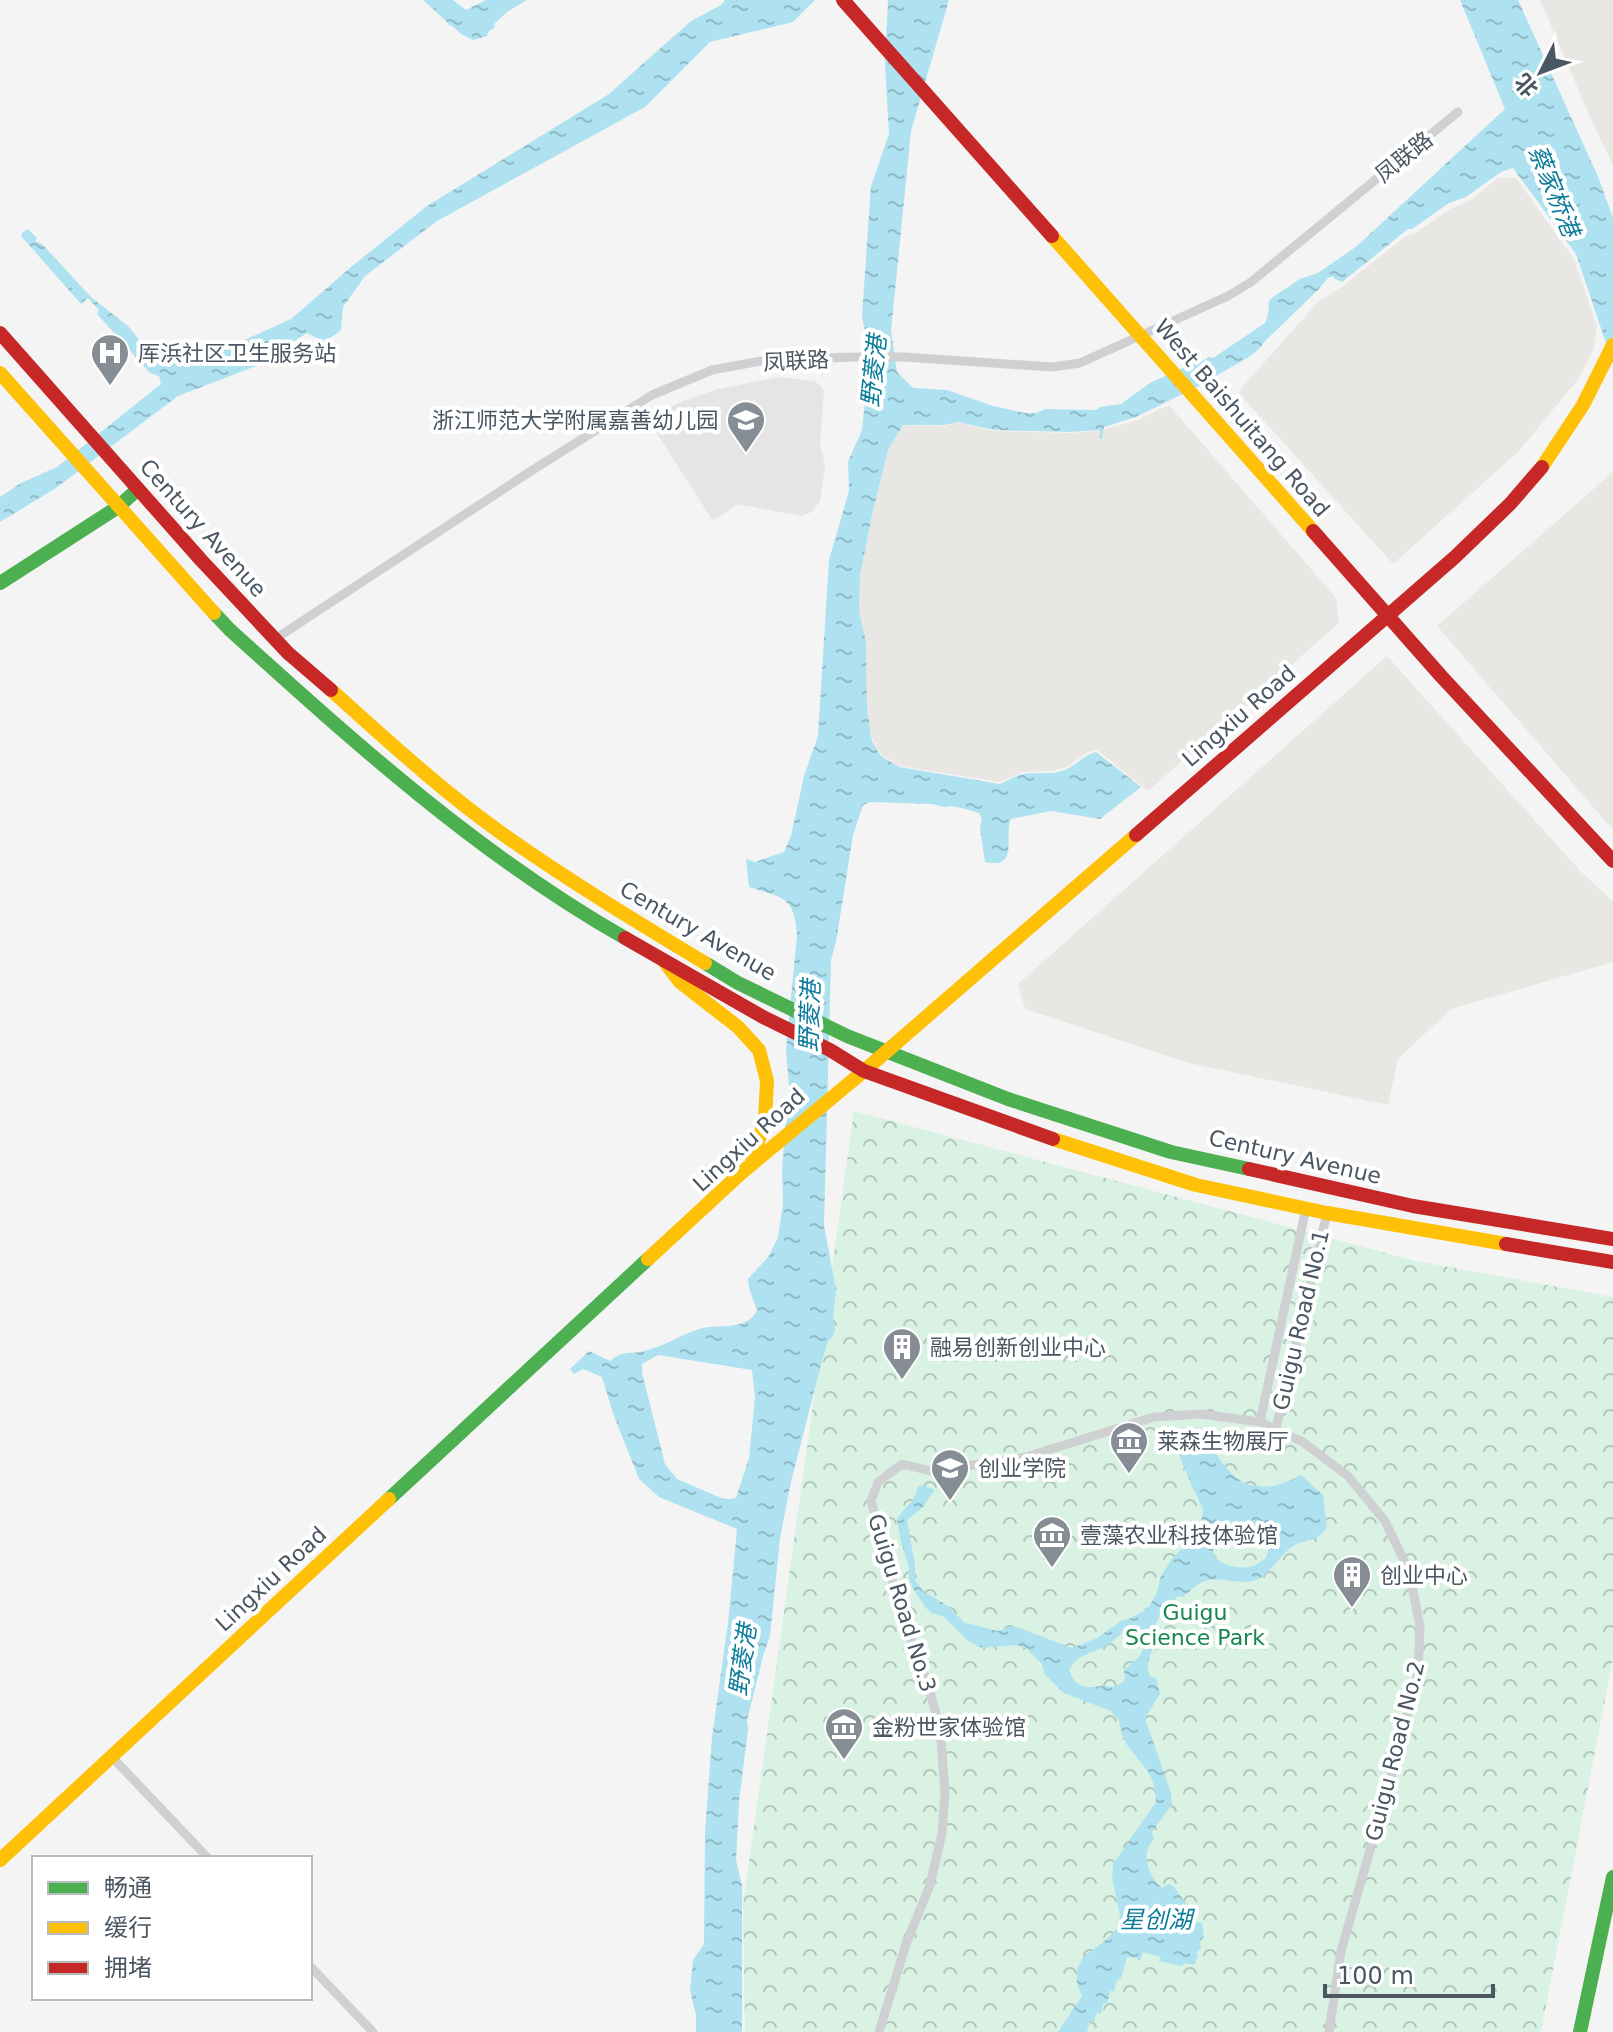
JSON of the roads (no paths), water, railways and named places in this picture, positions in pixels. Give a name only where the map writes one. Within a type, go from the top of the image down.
[{"type":"street","name":"West Baishuitang Road","points":[[843,0],[1441,676],[1613,861]]},
{"type":"street","name":"凤联路","points":[[275,639],[652,395],[712,370],[767,360],[856,357],[904,357],[1052,367],[1080,363],[1228,296],[1251,282],[1458,112]]},
{"type":"street","name":"Century Avenue","points":[[0,333],[201,560],[288,653],[409,759],[503,834],[624,914],[738,983],[847,1036],[1008,1099],[1171,1152],[1413,1206],[1613,1239]]},
{"type":"street","name":"Lingxiu Road","points":[[0,1860],[751,1165],[864,1071],[1455,557],[1517,497],[1561,442],[1613,345]]},
{"type":"street","name":"Century Avenue","points":[[0,373],[230,630],[351,739],[474,838],[577,911],[763,1017],[830,1050],[864,1071],[1040,1135],[1196,1185],[1327,1213],[1613,1262]]},
{"type":"street","points":[[0,583],[118,507],[138,489]]},
{"type":"street","points":[[664,960],[680,982],[738,1027],[759,1050],[767,1081],[765,1119],[751,1165]]},
{"type":"street","name":"Guigu Road No.1","points":[[1260,1422],[1306,1208]]},
{"type":"street","name":"Guigu Road No.1","points":[[1276,1428],[1327,1213]]},
{"type":"street","name":"Guigu Road No.2","points":[[902,1464],[931,1471],[1026,1457],[1154,1417],[1201,1414],[1260,1422],[1303,1442],[1348,1476],[1385,1521],[1409,1571],[1420,1626],[1418,1674],[1341,1951],[1329,2032]]},
{"type":"street","name":"Guigu Road No.3","points":[[879,2032],[906,1944],[930,1885],[942,1833],[945,1792],[940,1727],[900,1609],[871,1501],[878,1482],[902,1464]]},
{"type":"street","points":[[111,1756],[206,1856]]},
{"type":"street","points":[[1580,2032],[1613,1877]]},
{"type":"street","points":[[312,1968],[373,2032]]},
{"type":"water","points":[[423,0],[453,0],[466,10],[486,0],[527,0],[507,12],[487,36],[473,40],[449,25]]},
{"type":"water","points":[[725,0],[815,0],[793,22],[710,42],[645,107],[437,221],[365,276],[343,307],[341,330],[325,342],[307,333],[256,366],[178,396],[56,488],[0,522],[0,497],[21,483],[57,467],[161,384],[159,376],[150,373],[97,314],[99,310],[88,298],[81,304],[21,236],[22,233],[28,229],[37,238],[35,241],[42,244],[91,297],[129,327],[140,341],[189,365],[291,319],[427,206],[609,94],[691,21]]},
{"type":"water","points":[[888,0],[949,0],[911,131],[891,331],[897,372],[913,388],[947,390],[1025,413],[1045,409],[1096,410],[1121,404],[1150,383],[1196,362],[1213,358],[1265,323],[1269,301],[1273,297],[1300,279],[1318,273],[1357,246],[1505,109],[1460,0],[1518,0],[1599,179],[1613,218],[1613,364],[1576,254],[1513,168],[1501,172],[1466,197],[1449,203],[1408,229],[1342,282],[1333,276],[1328,278],[1247,358],[1207,382],[1136,417],[1104,427],[1102,439],[1099,439],[1100,430],[994,430],[959,422],[903,425],[888,450],[860,576],[859,611],[866,642],[867,708],[872,741],[881,756],[899,767],[1000,784],[1029,773],[1064,770],[1096,752],[1141,787],[1100,819],[1051,811],[1011,819],[1007,856],[996,863],[985,862],[979,813],[932,804],[870,802],[863,805],[853,835],[831,960],[824,1225],[836,1290],[835,1330],[823,1357],[791,1482],[780,1538],[770,1636],[747,1721],[739,1802],[736,1860],[742,1886],[742,2032],[696,2032],[696,2015],[690,1991],[693,1960],[704,1944],[705,1832],[712,1737],[737,1529],[659,1497],[639,1479],[602,1377],[583,1369],[574,1374],[570,1369],[589,1351],[610,1361],[623,1354],[652,1349],[699,1329],[746,1322],[757,1311],[748,1279],[769,1256],[778,1237],[783,1204],[782,1168],[789,1088],[786,1049],[797,935],[793,912],[784,900],[749,887],[746,859],[755,862],[784,852],[818,736],[829,560],[849,491],[848,462],[862,430],[867,382],[867,342],[862,316],[871,186],[889,134],[885,64]],"holes":[[[658,1355],[752,1370],[755,1398],[749,1458],[736,1498],[721,1498],[677,1479],[665,1464],[642,1364]]]},
{"type":"water","name":"星创湖","points":[[1178,1431],[1188,1446],[1212,1445],[1229,1471],[1249,1484],[1273,1486],[1301,1475],[1323,1495],[1327,1528],[1315,1538],[1290,1549],[1259,1579],[1247,1582],[1205,1581],[1183,1597],[1178,1596],[1158,1618],[1148,1665],[1151,1677],[1156,1678],[1160,1694],[1145,1718],[1172,1804],[1152,1832],[1154,1839],[1147,1851],[1148,1864],[1157,1883],[1162,1888],[1169,1884],[1174,1887],[1196,1918],[1195,1922],[1202,1923],[1204,1937],[1200,1941],[1201,1949],[1197,1952],[1195,1965],[1184,1963],[1182,1966],[1159,1961],[1161,1957],[1143,1952],[1140,1961],[1127,1957],[1121,1979],[1117,1980],[1114,1991],[1110,1991],[1107,2004],[1103,2003],[1101,2014],[1096,2013],[1094,2022],[1090,2021],[1087,2032],[1058,2032],[1082,1996],[1077,1983],[1077,1969],[1083,1957],[1118,1927],[1120,1915],[1112,1878],[1113,1864],[1156,1802],[1154,1785],[1149,1773],[1127,1745],[1119,1720],[1111,1711],[1064,1693],[1045,1675],[1042,1664],[1027,1649],[1017,1645],[982,1648],[968,1641],[944,1617],[926,1608],[909,1578],[897,1519],[918,1487],[923,1485],[935,1490],[922,1508],[907,1520],[915,1580],[923,1591],[948,1606],[965,1623],[998,1631],[1014,1626],[1072,1648],[1097,1638],[1121,1621],[1148,1608],[1156,1595],[1161,1576],[1201,1523],[1203,1510],[1171,1434]],"holes":[[[1252,1526],[1267,1538],[1266,1558],[1244,1568],[1218,1560],[1213,1550],[1216,1543],[1237,1527]],[[1130,1631],[1143,1648],[1140,1656],[1124,1670],[1125,1680],[1110,1687],[1082,1686],[1074,1680],[1069,1670],[1077,1660]]]},
{"type":"place","name":"厍浜社区卫生服务站","points":[[110,387]]},
{"type":"place","name":"浙江师范大学附属嘉善幼儿园","points":[[746,454]]},
{"type":"place","name":"融易创新创业中心","points":[[902,1381]]},
{"type":"place","name":"莱森生物展厅","points":[[1129,1475]]},
{"type":"place","name":"创业学院","points":[[950,1502]]},
{"type":"place","name":"壹藻农业科技体验馆","points":[[1052,1569]]},
{"type":"place","name":"创业中心","points":[[1352,1609]]},
{"type":"place","name":"金粉世家体验馆","points":[[844,1761]]},
{"type":"water label","name":"蔡家桥港","points":[[1554,191]]},
{"type":"water label","name":"野菱港","points":[[874,371]]},
{"type":"water label","name":"野菱港","points":[[810,1016]]},
{"type":"water label","name":"野菱港","points":[[743,1660]]},
{"type":"park label","name":"Guigu Science Park","points":[[1195,1624]]}]
